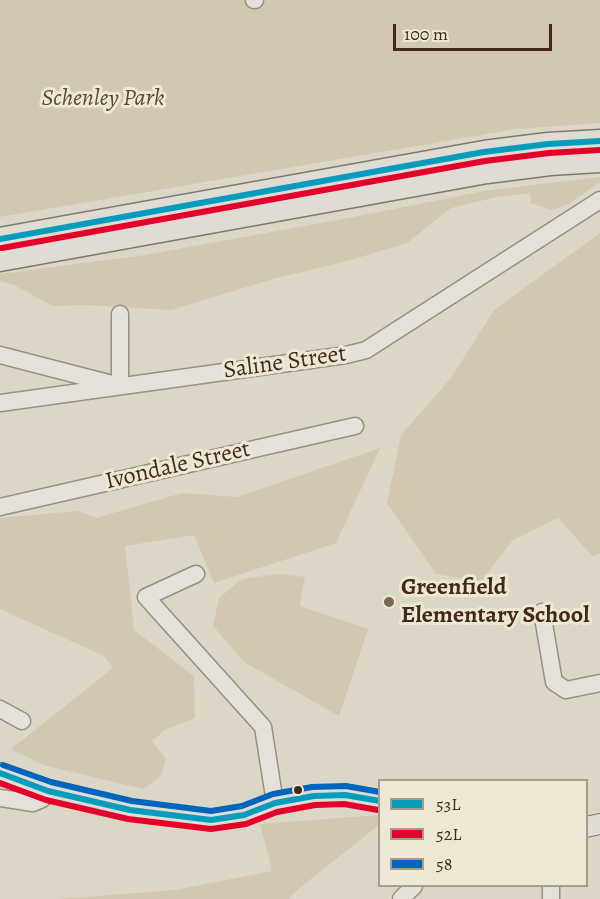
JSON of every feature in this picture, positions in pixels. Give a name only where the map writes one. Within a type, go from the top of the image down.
[{"type":"highway","points":[[0,260],[48,241],[484,152],[548,144],[600,141]]},
{"type":"highway","points":[[0,239],[48,241],[487,172],[550,164],[600,161]]},
{"type":"main road","points":[[0,773],[48,791],[130,810],[211,820],[244,815],[275,803],[314,796],[345,795],[378,801]]},
{"type":"street","name":"Saline Street","points":[[0,404],[346,355],[366,350],[600,200]]},
{"type":"street","points":[[0,355],[120,386],[120,314]]},
{"type":"street","name":"Ivondale Street","points":[[0,507],[355,426]]},
{"type":"street","points":[[196,574],[146,597],[263,728],[275,803]]},
{"type":"street","points":[[542,612],[554,682],[566,690],[600,683]]},
{"type":"street","points":[[0,709],[22,721]]},
{"type":"street","points":[[0,798],[33,803],[42,799],[48,791]]},
{"type":"street","points":[[401,899],[412,887]]},
{"type":"green space","name":"Schenley Park","points":[[0,0],[600,0],[600,123],[516,129],[0,217]]},
{"type":"green space","points":[[600,177],[600,182],[569,204],[551,210],[531,203],[530,193],[497,197],[451,208],[407,243],[351,260],[273,279],[171,310],[86,305],[53,306],[14,285],[0,281],[0,274],[145,255],[484,191]]},
{"type":"green space","points":[[600,233],[600,553],[593,557],[558,518],[513,540],[481,581],[436,574],[387,503],[401,435],[451,378],[494,310]]},
{"type":"green space","points":[[380,448],[336,543],[214,583],[194,535],[125,546],[134,630],[194,676],[195,718],[165,730],[152,741],[166,759],[161,776],[143,789],[43,765],[11,749],[113,668],[104,656],[0,609],[0,518],[78,511],[96,518],[182,493],[237,497]]},
{"type":"green space","points":[[279,574],[305,577],[300,606],[368,629],[339,716],[244,662],[213,626],[219,598],[242,579]]},
{"type":"green space","points":[[378,815],[378,826],[288,899],[59,899],[175,890],[272,871],[260,824]]},
{"type":"transit line","name":"53L","points":[[0,239],[484,152],[548,144],[600,141]]},
{"type":"transit line","name":"52L","points":[[2,248],[485,161],[549,153],[600,150]]},
{"type":"transit line","name":"58","points":[[3,765],[51,782],[132,801],[211,811],[242,806],[273,794],[312,787],[346,786],[378,792]]},
{"type":"transit line","name":"53L","points":[[0,773],[48,791],[130,810],[211,820],[244,815],[275,803],[314,796],[345,795],[378,801]]},
{"type":"transit line","name":"52L","points":[[0,783],[46,800],[128,819],[211,829],[246,824],[277,812],[315,805],[344,804],[378,810]]},
{"type":"place","name":"Greenfield Elementary School","points":[[389,602]]}]
